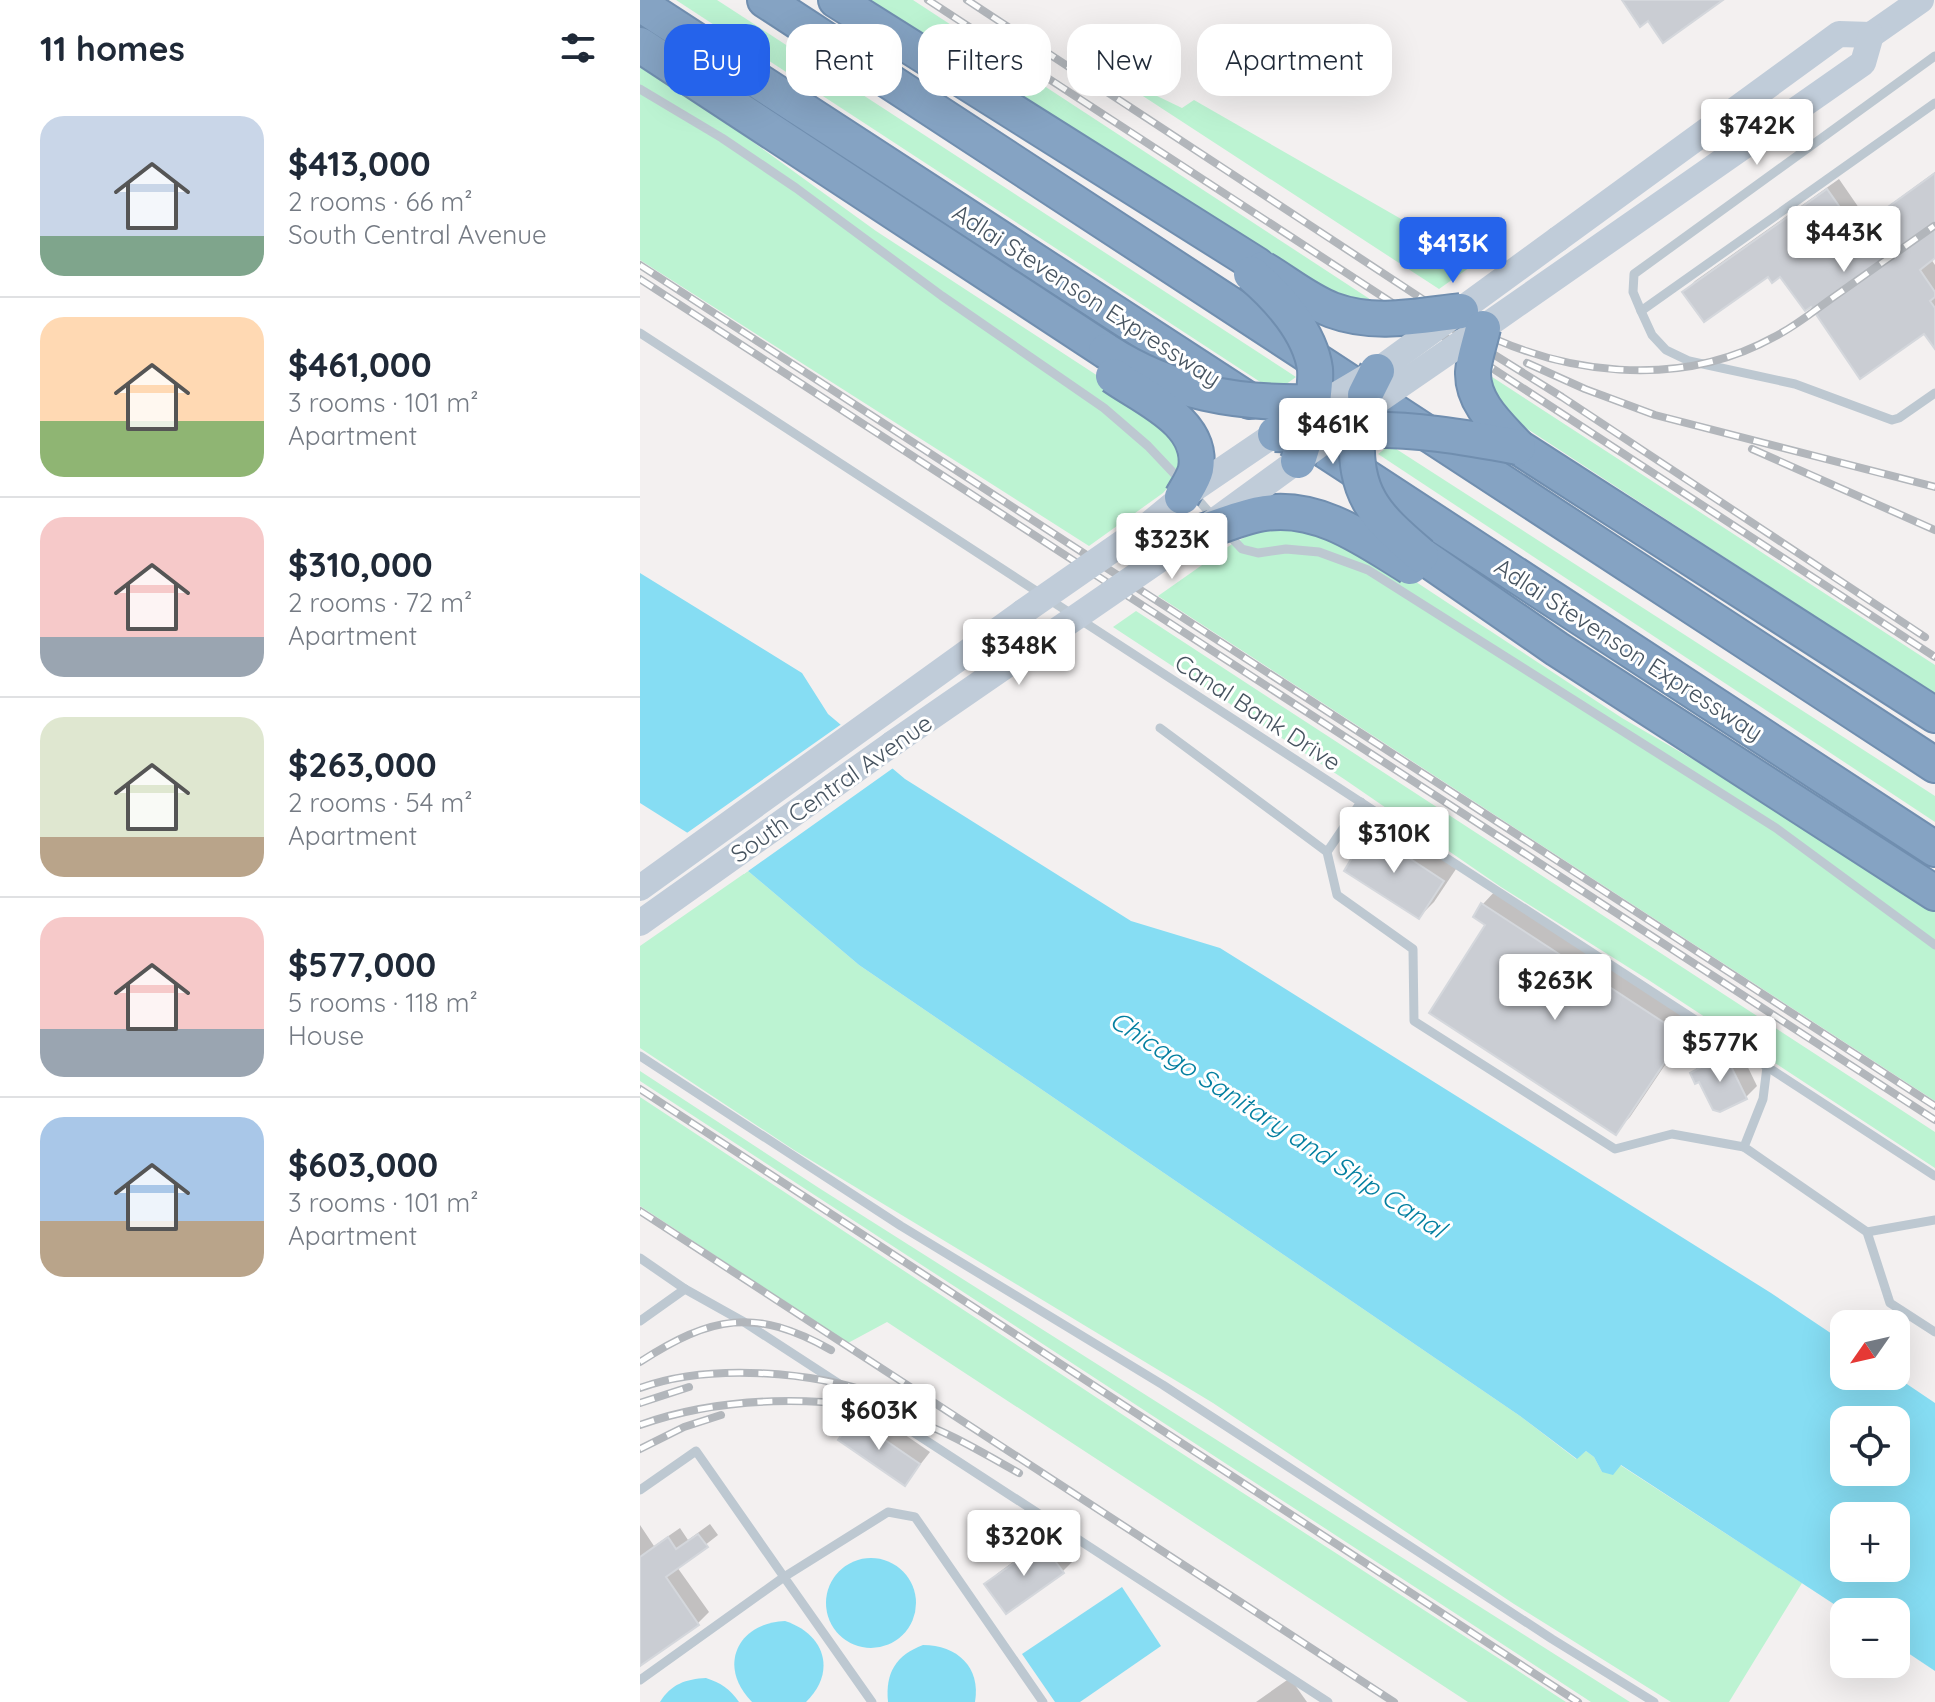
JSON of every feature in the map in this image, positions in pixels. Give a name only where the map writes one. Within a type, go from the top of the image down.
[{"type":"highway","points":[[765,0],[1935,765]]},
{"type":"highway","points":[[836,0],[1174,215],[1254,270],[1329,309],[1358,318],[1472,319],[1476,391],[1482,406],[1518,447],[1935,715]]},
{"type":"highway","name":"Adlai Stevenson Expressway","points":[[640,4],[1935,849]]},
{"type":"highway","points":[[640,45],[965,261],[1020,308],[1101,358],[1179,420],[1191,438],[1197,455],[1195,472],[1182,497]]},
{"type":"highway","points":[[1254,270],[1288,313],[1307,346],[1368,500],[1416,562]]},
{"type":"highway","points":[[1101,358],[1188,390],[1335,414],[1393,428],[1518,447]]},
{"type":"highway","points":[[1198,533],[1266,513],[1309,515],[1344,527],[1416,562],[1557,649],[1935,893]]},
{"type":"main road","name":"South Central Avenue","points":[[1472,319],[1558,239],[1839,34],[1871,35],[1921,0]]},
{"type":"main road","name":"South Central Avenue","points":[[640,923],[1198,533],[1335,414],[1472,319],[1584,257],[1863,63],[1871,35]]},
{"type":"main road","name":"South Central Avenue","points":[[640,888],[1148,525],[1182,497],[1335,414]]},
{"type":"lane","points":[[1935,56],[1634,274],[1633,292],[1652,335],[1666,350],[1689,361],[1795,384],[1892,420],[1935,393]]},
{"type":"lane","points":[[640,89],[784,179],[964,312],[1104,408],[1148,446],[1242,549],[1258,553],[1286,549],[1319,552],[1368,570],[1776,828],[1935,945]]},
{"type":"lane","points":[[1641,311],[1935,103]]},
{"type":"lane","name":"Canal Bank Drive","points":[[640,333],[1935,1176]]},
{"type":"lane","points":[[1160,728],[1327,852],[1337,895],[1413,949],[1414,1021],[1615,1149],[1672,1134],[1744,1147],[1867,1232],[1890,1303],[1935,1332]]},
{"type":"lane","points":[[1327,852],[1361,802]]},
{"type":"lane","points":[[640,1056],[901,1226],[1163,1385],[1654,1702]]},
{"type":"lane","points":[[1744,1147],[1763,1099],[1767,1067]]},
{"type":"lane","points":[[1867,1232],[1935,1220]]},
{"type":"lane","points":[[640,1258],[685,1289],[744,1322],[1328,1702]]},
{"type":"lane","points":[[640,1321],[685,1289]]},
{"type":"lane","points":[[640,1490],[696,1451],[872,1702]]},
{"type":"lane","points":[[640,1680],[784,1577],[888,1512],[915,1517],[1043,1702]]},
{"type":"green space","points":[[676,0],[717,0],[754,24],[713,24]]},
{"type":"green space","points":[[852,0],[913,0],[950,24],[918,24],[918,41],[902,31],[902,24],[891,24]]},
{"type":"green space","points":[[770,35],[786,45],[786,72],[770,61]]},
{"type":"green space","points":[[640,67],[664,83],[664,96],[684,96],[876,231],[1170,423],[1181,438],[1180,474],[1163,493],[1089,546],[640,260]]},
{"type":"green space","points":[[1051,90],[1385,309],[1340,303],[1007,96],[1051,96]]},
{"type":"green space","points":[[823,96],[864,96],[1296,377],[1278,390],[1271,389]]},
{"type":"green space","points":[[1143,96],[1157,96],[1182,108],[1194,100],[1443,243],[1473,265],[1439,289]]},
{"type":"green space","points":[[1486,373],[1935,665],[1935,706],[1799,606],[1500,411]]},
{"type":"green space","points":[[1390,445],[1935,796],[1935,822],[1378,454]]},
{"type":"green space","points":[[1309,526],[1407,576],[1622,718],[1773,806],[1935,911],[1935,1101],[1158,596],[1232,544],[1263,528]]},
{"type":"green space","points":[[1136,611],[1935,1132],[1935,1168],[1501,887],[1113,627]]},
{"type":"green space","points":[[748,871],[859,965],[1520,1416],[1576,1459],[1586,1451],[1594,1457],[1602,1472],[1620,1465],[1802,1583],[1729,1702],[1671,1702],[1514,1604],[1213,1403],[794,1150],[640,1048],[640,946]]},
{"type":"green space","points":[[640,1071],[819,1188],[1630,1702],[1591,1702],[640,1081]]},
{"type":"green space","points":[[640,1097],[1566,1702],[1468,1702],[887,1322],[848,1343],[640,1206]]},
{"type":"water","name":"Chicago Sanitary and Ship Canal","points":[[640,573],[802,673],[828,714],[905,779],[1131,921],[1220,948],[1830,1333],[1830,1390],[1910,1390],[1910,1386],[1935,1403],[1935,1671],[1910,1654],[1910,1598],[1830,1598],[1830,1602],[1621,1465],[1613,1475],[1602,1472],[1594,1457],[1586,1451],[1577,1459],[1520,1416],[859,965],[748,871],[640,803]]},
{"type":"water","points":[[871,1558],[888,1562],[903,1571],[912,1586],[916,1603],[912,1620],[903,1635],[888,1644],[871,1648],[854,1644],[839,1635],[830,1620],[826,1603],[830,1586],[839,1571],[854,1562]]},
{"type":"water","points":[[1122,1587],[1161,1646],[1080,1702],[1055,1702],[1022,1654]]},
{"type":"water","points":[[785,1621],[799,1627],[817,1644],[824,1667],[821,1679],[806,1702],[752,1702],[741,1689],[736,1675],[734,1662],[737,1649],[744,1638],[755,1630]]},
{"type":"water","points":[[923,1645],[946,1649],[964,1660],[974,1678],[975,1702],[888,1702],[888,1682],[894,1666],[906,1654]]},
{"type":"water","points":[[706,1678],[725,1687],[739,1702],[660,1702],[680,1684]]},
{"type":"pier","points":[[843,720],[896,766],[744,874],[684,835],[843,723]]},
{"type":"building","points":[[1622,0],[1723,0],[1663,43],[1648,21],[1640,27]]},
{"type":"building","points":[[1935,173],[1935,258],[1920,270],[1935,292],[1935,297],[1930,301],[1935,308],[1935,349],[1924,334],[1860,379],[1811,307],[1805,311],[1780,277],[1772,283],[1768,277],[1704,322],[1682,292],[1827,189],[1856,230]]},
{"type":"building","points":[[1368,831],[1444,881],[1419,919],[1344,871]]},
{"type":"building","points":[[1481,903],[1683,1035],[1616,1135],[1429,1013],[1485,925],[1473,917]]},
{"type":"building","points":[[1725,1054],[1747,1099],[1720,1112],[1713,1110],[1699,1082],[1695,1084],[1690,1073]]},
{"type":"building","points":[[853,1418],[920,1464],[905,1486],[838,1440]]},
{"type":"building","points":[[698,1534],[708,1547],[666,1577],[699,1625],[640,1666],[640,1557],[668,1537],[676,1549]]},
{"type":"building","points":[[1042,1543],[1064,1573],[1006,1614],[984,1584]]},
{"type":"railway","points":[[928,0],[1935,657]]},
{"type":"railway","points":[[967,0],[1471,331]]},
{"type":"railway","points":[[1466,325],[1502,342],[1579,365],[1619,370],[1659,370],[1699,365],[1737,354],[1782,333],[1934,226]]},
{"type":"railway","points":[[640,265],[1935,1106]]},
{"type":"railway","points":[[640,279],[1935,1120]]},
{"type":"railway","points":[[1456,331],[1562,397],[1925,637]]},
{"type":"railway","points":[[1527,363],[1655,415],[1935,487]]},
{"type":"railway","points":[[1752,449],[1935,530]]},
{"type":"railway","points":[[640,1089],[1578,1702]]},
{"type":"railway","points":[[640,1211],[1394,1702]]},
{"type":"railway","points":[[640,1362],[689,1335],[734,1323],[779,1327],[831,1350]]},
{"type":"railway","points":[[640,1388],[697,1375],[761,1373],[854,1387],[921,1413]]},
{"type":"railway","points":[[640,1403],[689,1387]]},
{"type":"railway","points":[[640,1425],[704,1408],[738,1404],[773,1401],[843,1404],[922,1423],[1019,1473]]},
{"type":"railway","points":[[640,1449],[684,1427],[721,1415]]}]
